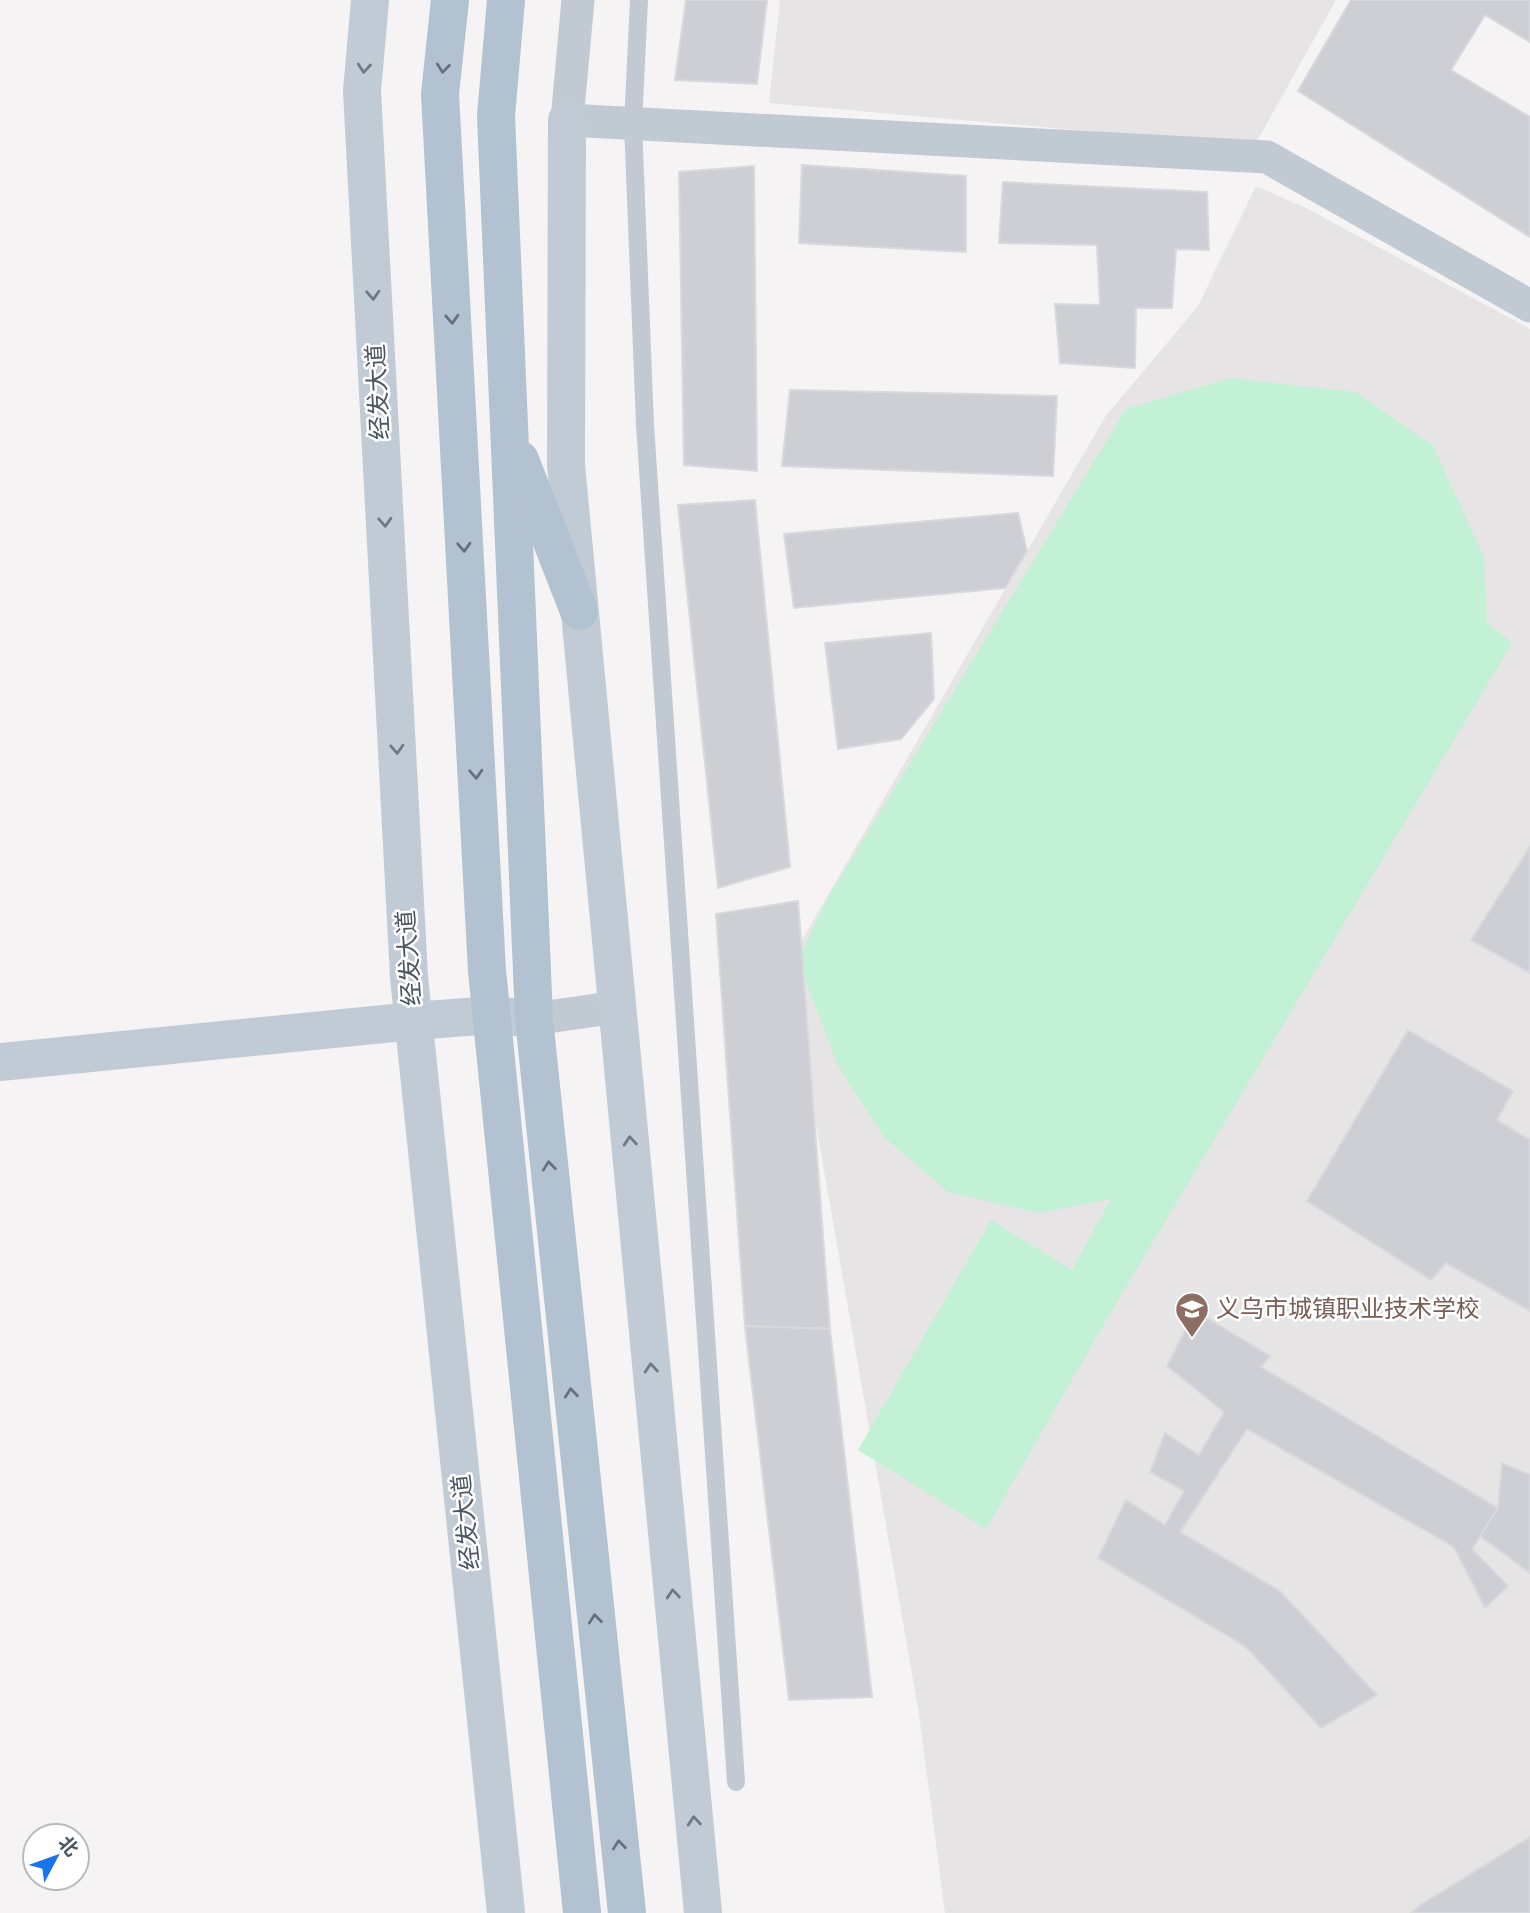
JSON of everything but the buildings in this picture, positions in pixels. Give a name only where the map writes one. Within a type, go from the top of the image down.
[{"type":"main road","name":"经发大道","points":[[370,0],[362,91],[414,1021],[506,1913]]},
{"type":"main road","points":[[450,0],[440,94],[492,1015],[582,1913]]},
{"type":"main road","points":[[506,0],[496,116],[534,1019],[627,1913]]},
{"type":"main road","points":[[568,120],[566,465],[703,1913]]},
{"type":"main road","points":[[509,433],[579,611]]},
{"type":"main road","points":[[0,1062],[414,1021],[492,1015],[534,1019]]},
{"type":"street","points":[[578,0],[568,120],[1267,157],[1530,306]]},
{"type":"street","points":[[534,1019],[617,1007]]},
{"type":"lane","points":[[639,0],[633,124],[645,425],[736,1782]]},
{"type":"shaded area","points":[[780,0],[1336,0],[1257,141],[1244,145],[769,103]]},
{"type":"shaded area","name":"义乌市城镇职业技术学校","points":[[1256,186],[1308,209],[1530,329],[1530,1913],[945,1913],[919,1714],[788,964],[1105,417],[1198,306]]},
{"type":"green space","points":[[1230,378],[1356,392],[1433,446],[1484,557],[1487,623],[1512,643],[1118,1300],[986,1529],[858,1450],[991,1220],[1072,1270],[1111,1199],[1039,1213],[948,1192],[884,1137],[838,1066],[798,960],[826,901],[1126,409]]},
{"type":"place","name":"义乌市城镇职业技术学校","points":[[1192,1339]]}]
